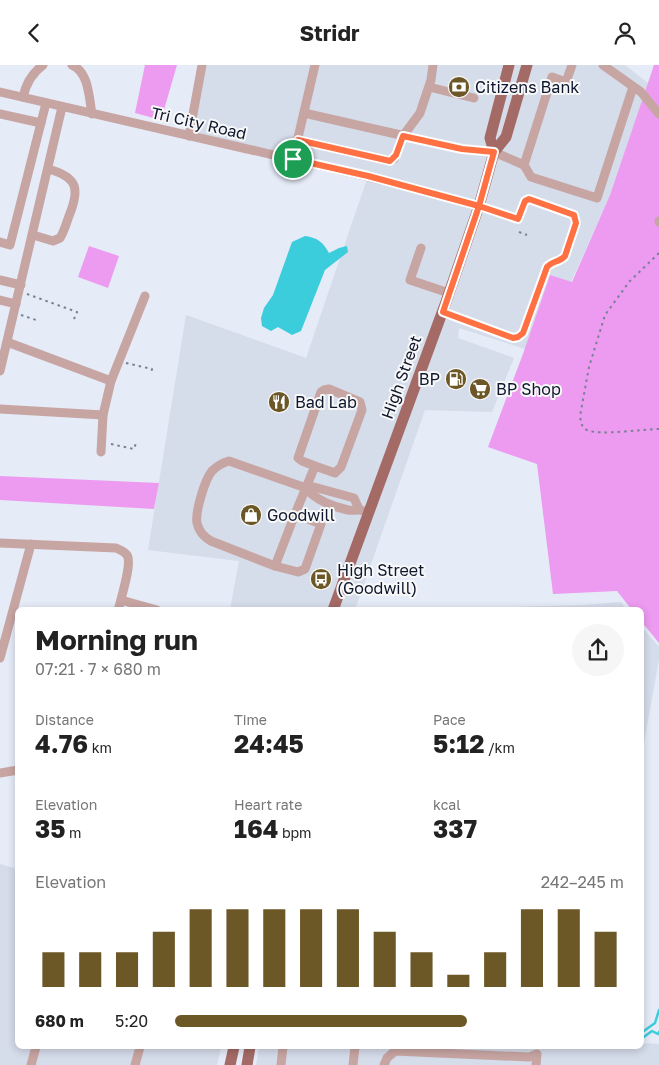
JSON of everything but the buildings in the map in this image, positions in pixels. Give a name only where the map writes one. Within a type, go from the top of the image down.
[{"type":"main road","points":[[494,152],[490,138],[509,65]]},
{"type":"main road","points":[[494,152],[506,137],[527,65]]},
{"type":"main road","name":"High Street","points":[[334,607],[363,511],[443,312],[479,206],[494,152]]},
{"type":"main road","points":[[230,1065],[234,1049]]},
{"type":"main road","points":[[247,1065],[250,1049]]},
{"type":"street","points":[[23,97],[27,82],[34,72],[43,65]]},
{"type":"street","points":[[72,65],[84,77],[92,114]]},
{"type":"street","points":[[189,136],[202,65]]},
{"type":"street","points":[[293,159],[315,65]]},
{"type":"street","points":[[298,140],[390,161],[396,155],[403,136],[420,113],[429,87],[433,65]]},
{"type":"street","points":[[524,165],[552,77],[566,81],[572,65]]},
{"type":"street","points":[[603,65],[640,92],[659,114]]},
{"type":"street","points":[[429,87],[474,98]]},
{"type":"street","points":[[304,113],[462,149],[494,152],[524,165],[532,177],[597,198],[633,87]]},
{"type":"street","name":"Tri City Road","points":[[0,92],[368,176],[479,206],[518,219],[525,201],[529,199],[574,215],[576,223],[565,256],[562,260],[549,264],[547,267],[523,333],[518,337],[513,338],[443,312]]},
{"type":"street","points":[[0,242],[10,245],[46,103]]},
{"type":"street","points":[[0,367],[62,107]]},
{"type":"street","points":[[0,114],[40,123]]},
{"type":"street","points":[[33,235],[53,241],[60,238],[75,200],[75,188],[70,179],[63,173],[48,169]]},
{"type":"street","points":[[421,248],[410,280],[449,293]]},
{"type":"street","points":[[0,280],[20,289]]},
{"type":"street","points":[[101,447],[103,415],[111,381],[145,296]]},
{"type":"street","points":[[0,300],[15,308]]},
{"type":"street","points":[[7,342],[111,381]]},
{"type":"street","points":[[324,389],[328,389],[360,402],[362,410],[341,467],[335,473],[315,466],[298,458],[321,393],[324,389]]},
{"type":"street","points":[[0,409],[103,415]]},
{"type":"street","points":[[295,514],[321,524],[305,569],[298,572],[275,566],[211,541],[203,537],[197,522],[197,512],[208,477],[221,463],[229,461],[306,488],[312,496],[350,511],[363,511]]},
{"type":"street","points":[[275,566],[315,466]]},
{"type":"street","points":[[0,543],[116,548],[123,551],[128,556],[129,562],[119,607]]},
{"type":"street","points":[[0,659],[31,544]]},
{"type":"street","points":[[121,600],[146,607]]},
{"type":"street","points":[[0,773],[15,770]]},
{"type":"street","points":[[31,1065],[35,1049]]},
{"type":"street","points":[[135,1065],[139,1049]]},
{"type":"street","points":[[281,1065],[283,1049]]},
{"type":"street","points":[[353,1065],[355,1049]]},
{"type":"street","points":[[384,1065],[387,1058],[395,1051],[529,1057],[537,1054],[536,1065]]},
{"type":"path","points":[[519,232],[527,235]]},
{"type":"path","points":[[659,253],[629,282],[605,315],[589,367],[580,416],[581,424],[586,429],[594,432],[608,433],[659,429]]},
{"type":"path","points":[[20,289],[76,312],[74,319]]},
{"type":"path","points":[[15,308],[39,321]]},
{"type":"path","points":[[119,361],[152,369],[151,373]]},
{"type":"path","points":[[101,447],[134,449],[136,443]]},
{"type":"shaded area","points":[[145,65],[177,65],[161,120],[135,113]]},
{"type":"shaded area","points":[[199,65],[625,65],[648,83],[610,195],[571,282],[550,275],[525,349],[459,328],[458,338],[514,358],[492,412],[425,410],[356,607],[231,607],[239,561],[148,550],[186,315],[306,358],[368,176],[191,134]]},
{"type":"shaded area","points":[[654,65],[659,65],[659,643],[644,625],[644,607],[630,607],[617,591],[553,594],[537,464],[488,447],[550,275],[572,282],[610,195]]},
{"type":"shaded area","points":[[89,246],[119,256],[108,288],[78,277]]},
{"type":"shaded area","points":[[0,476],[159,483],[154,509],[0,500]]},
{"type":"shaded area","points":[[621,602],[625,607],[511,607]]},
{"type":"shaded area","points":[[644,630],[659,647],[659,659],[644,743]]},
{"type":"shaded area","points":[[0,864],[15,868],[15,1049],[221,1049],[217,1065],[0,1065]]},
{"type":"shaded area","points":[[644,1043],[659,1044],[659,1065],[256,1065],[259,1049],[644,1049]]},
{"type":"water","points":[[305,236],[320,241],[329,253],[347,246],[348,252],[325,270],[301,331],[292,335],[278,327],[271,331],[262,326],[261,318],[264,308],[273,295],[292,242]]},
{"type":"waterway","points":[[644,1031],[655,1023],[659,1010]]},
{"type":"waterway","points":[[644,1037],[652,1031],[658,1034],[659,1032]]},
{"type":"place","name":"Citizens Bank","points":[[459,87]]},
{"type":"place","name":"BP","points":[[456,379]]},
{"type":"place","name":"BP Shop","points":[[480,389]]},
{"type":"place","name":"Bad Lab","points":[[279,402]]},
{"type":"place","name":"Goodwill","points":[[251,515]]},
{"type":"place","name":"High Street (Goodwill)","points":[[321,579]]},
{"type":"route","points":[[293,159],[298,140],[390,161],[394,159],[403,136],[462,149],[480,149],[494,152],[479,206],[518,219],[525,201],[529,199],[569,212],[576,218],[576,223],[565,256],[562,260],[549,264],[547,267],[523,333],[513,338],[443,312],[479,206],[368,176],[293,159]]}]
